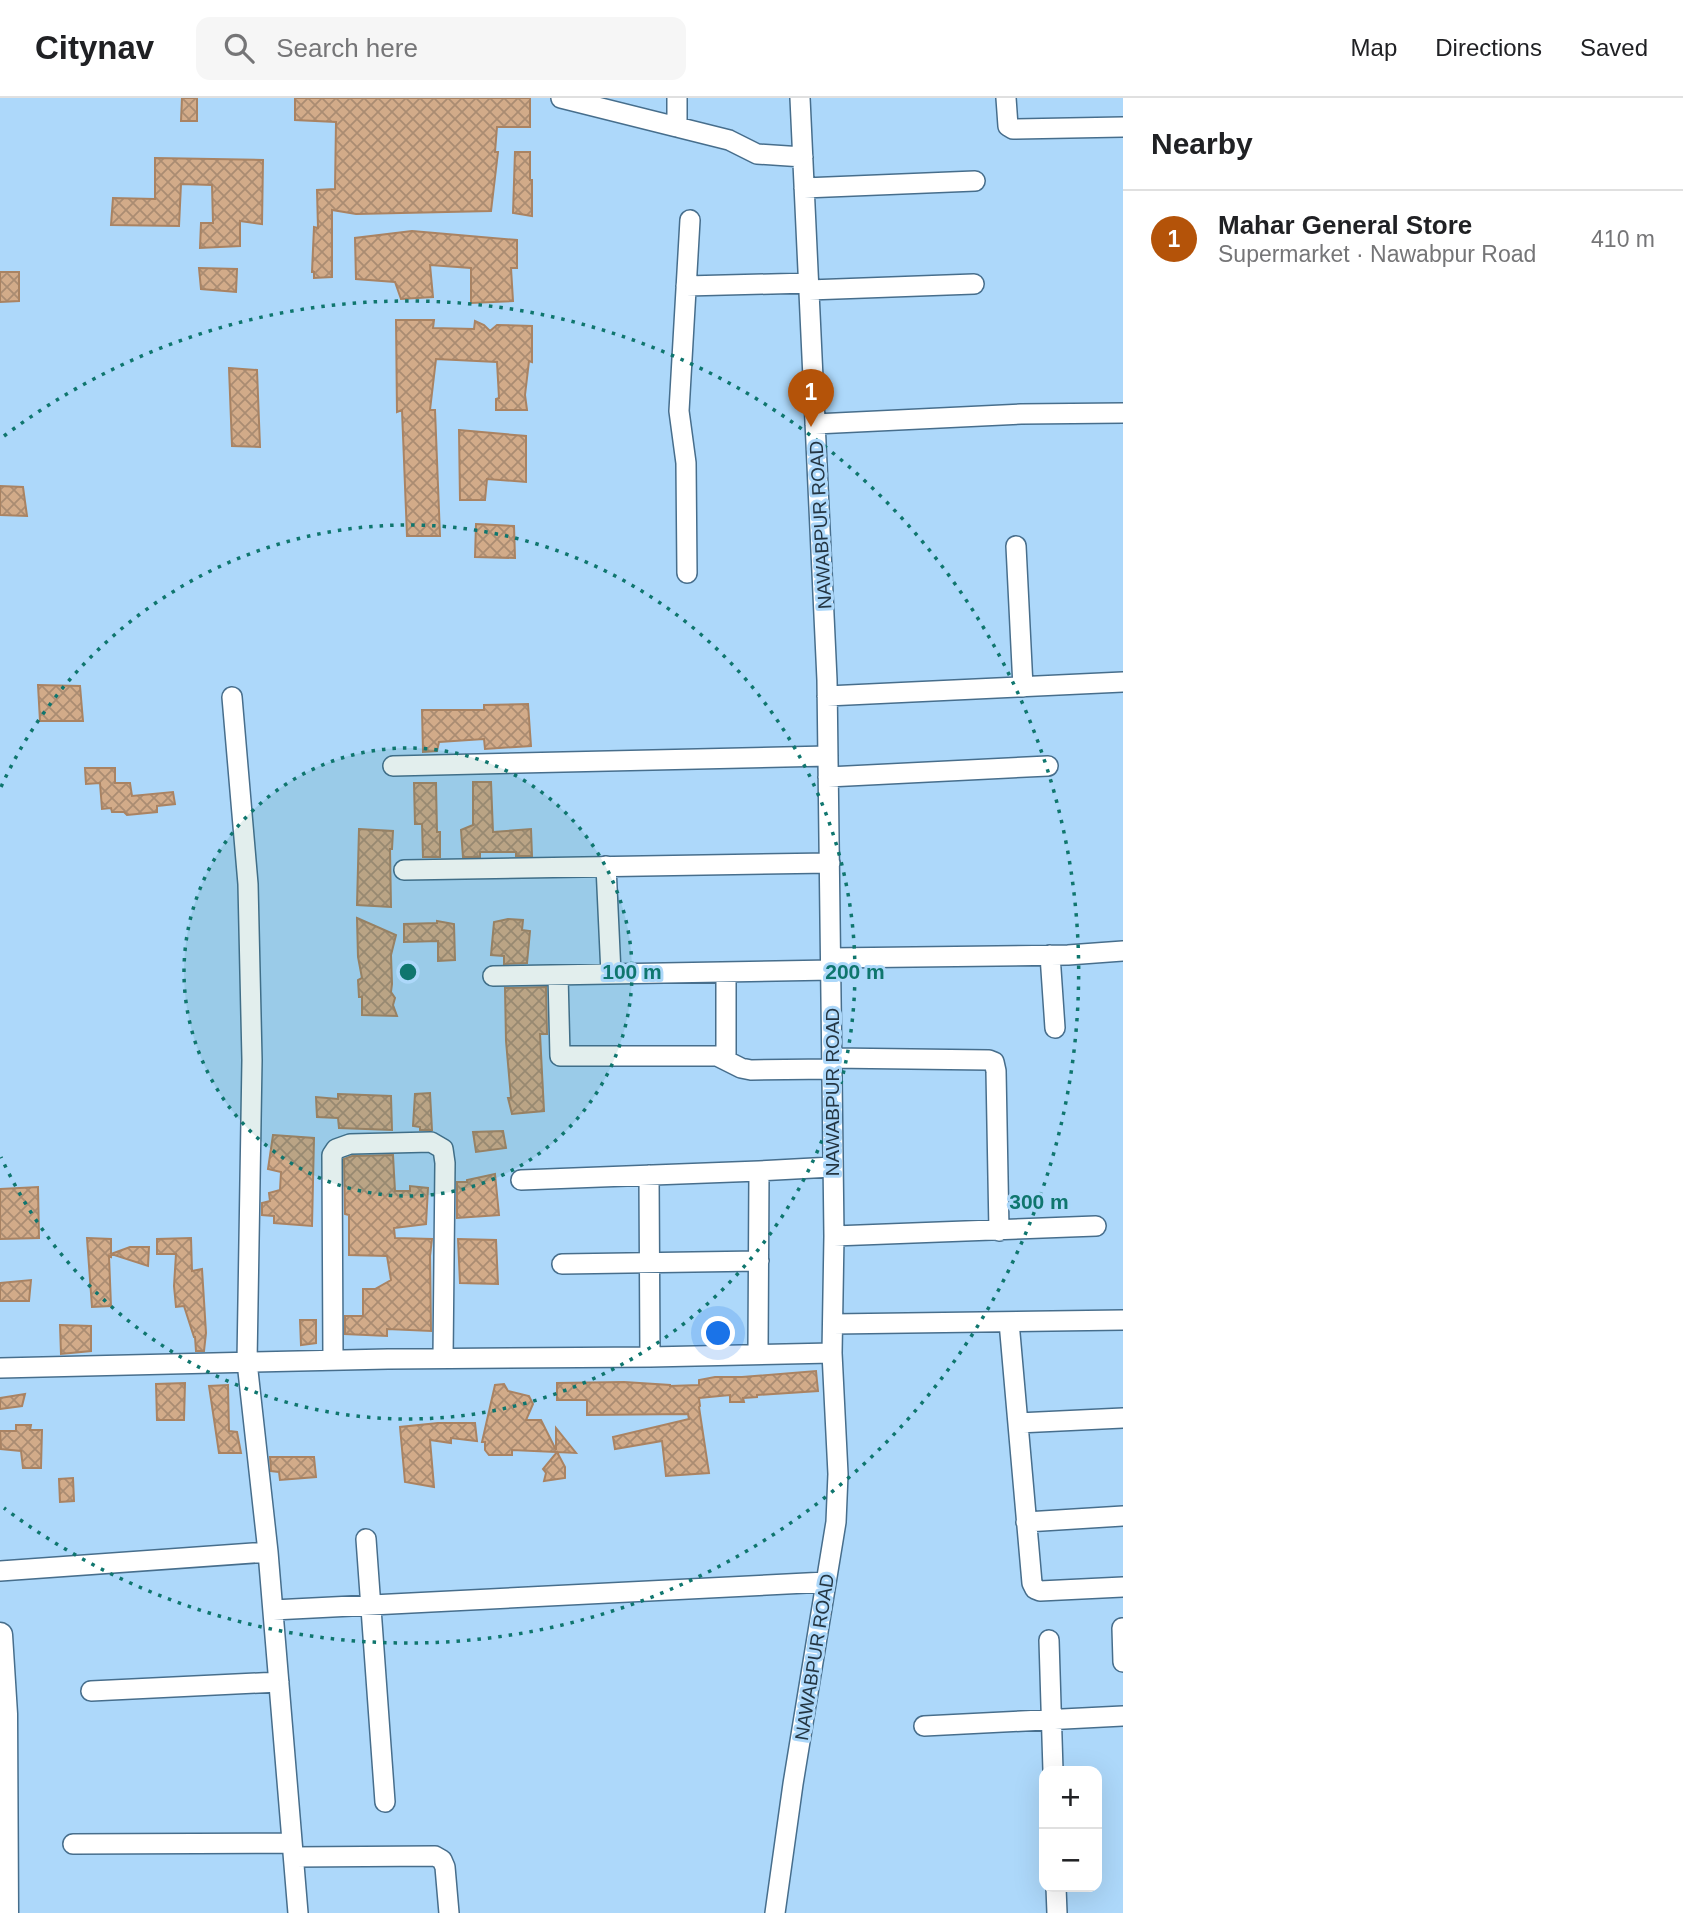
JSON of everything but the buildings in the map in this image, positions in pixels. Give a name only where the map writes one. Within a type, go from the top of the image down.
[{"type":"main road","points":[[0,1634],[5,1714],[6,1913]]},
{"type":"street","points":[[561,98],[630,106],[677,127],[729,140],[757,154],[803,157]]},
{"type":"street","points":[[677,98],[677,127]]},
{"type":"street","name":"NAWABPUR ROAD","points":[[775,1913],[836,1522],[838,1474],[832,1353],[832,964],[827,696],[800,98]]},
{"type":"street","points":[[1006,98],[1008,126],[1013,129],[1123,127]]},
{"type":"street","points":[[804,188],[975,181]]},
{"type":"street","points":[[687,573],[686,463],[679,411],[690,220]]},
{"type":"street","points":[[686,286],[974,284]]},
{"type":"street","points":[[816,424],[1021,414],[1123,413]]},
{"type":"street","points":[[1016,546],[1023,687]]},
{"type":"street","points":[[827,696],[1123,682]]},
{"type":"street","points":[[232,697],[248,884],[253,1060],[247,1362],[268,1552],[298,1913]]},
{"type":"street","points":[[393,766],[828,756]]},
{"type":"street","points":[[828,777],[1048,766]]},
{"type":"street","points":[[404,870],[830,863]]},
{"type":"street","points":[[606,866],[611,974]]},
{"type":"street","points":[[493,976],[726,972],[832,964],[1123,951]]},
{"type":"street","points":[[1051,955],[1055,1028]]},
{"type":"street","points":[[726,972],[726,1060]]},
{"type":"street","points":[[558,975],[560,1056],[717,1056],[751,1070],[832,1064],[994,1062],[999,1231]]},
{"type":"street","points":[[333,1360],[332,1156],[336,1149],[350,1144],[431,1142],[443,1149],[445,1163],[443,1358]]},
{"type":"street","points":[[521,1180],[832,1167]]},
{"type":"street","points":[[758,1353],[759,1171]]},
{"type":"street","points":[[649,1175],[650,1357]]},
{"type":"street","points":[[834,1236],[1097,1226]]},
{"type":"street","points":[[562,1264],[759,1261]]},
{"type":"street","points":[[833,1324],[1123,1320]]},
{"type":"street","points":[[1009,1322],[1032,1583],[1035,1589],[1040,1591],[1123,1587]]},
{"type":"street","points":[[0,1368],[832,1353]]},
{"type":"street","points":[[1018,1423],[1123,1418]]},
{"type":"street","points":[[1026,1522],[1123,1516]]},
{"type":"street","points":[[366,1539],[385,1802]]},
{"type":"street","points":[[0,1571],[268,1552]]},
{"type":"street","points":[[273,1610],[826,1582]]},
{"type":"street","points":[[1122,1629],[1123,1662]]},
{"type":"street","points":[[1049,1640],[1053,1766]]},
{"type":"street","points":[[91,1691],[279,1682]]},
{"type":"street","points":[[924,1726],[1123,1716]]},
{"type":"street","points":[[73,1844],[435,1856],[442,1860],[445,1867],[449,1913]]},
{"type":"street","points":[[1056,1892],[1057,1913]]},
{"type":"place","name":"Mahar General Store","points":[[811,427]]}]
